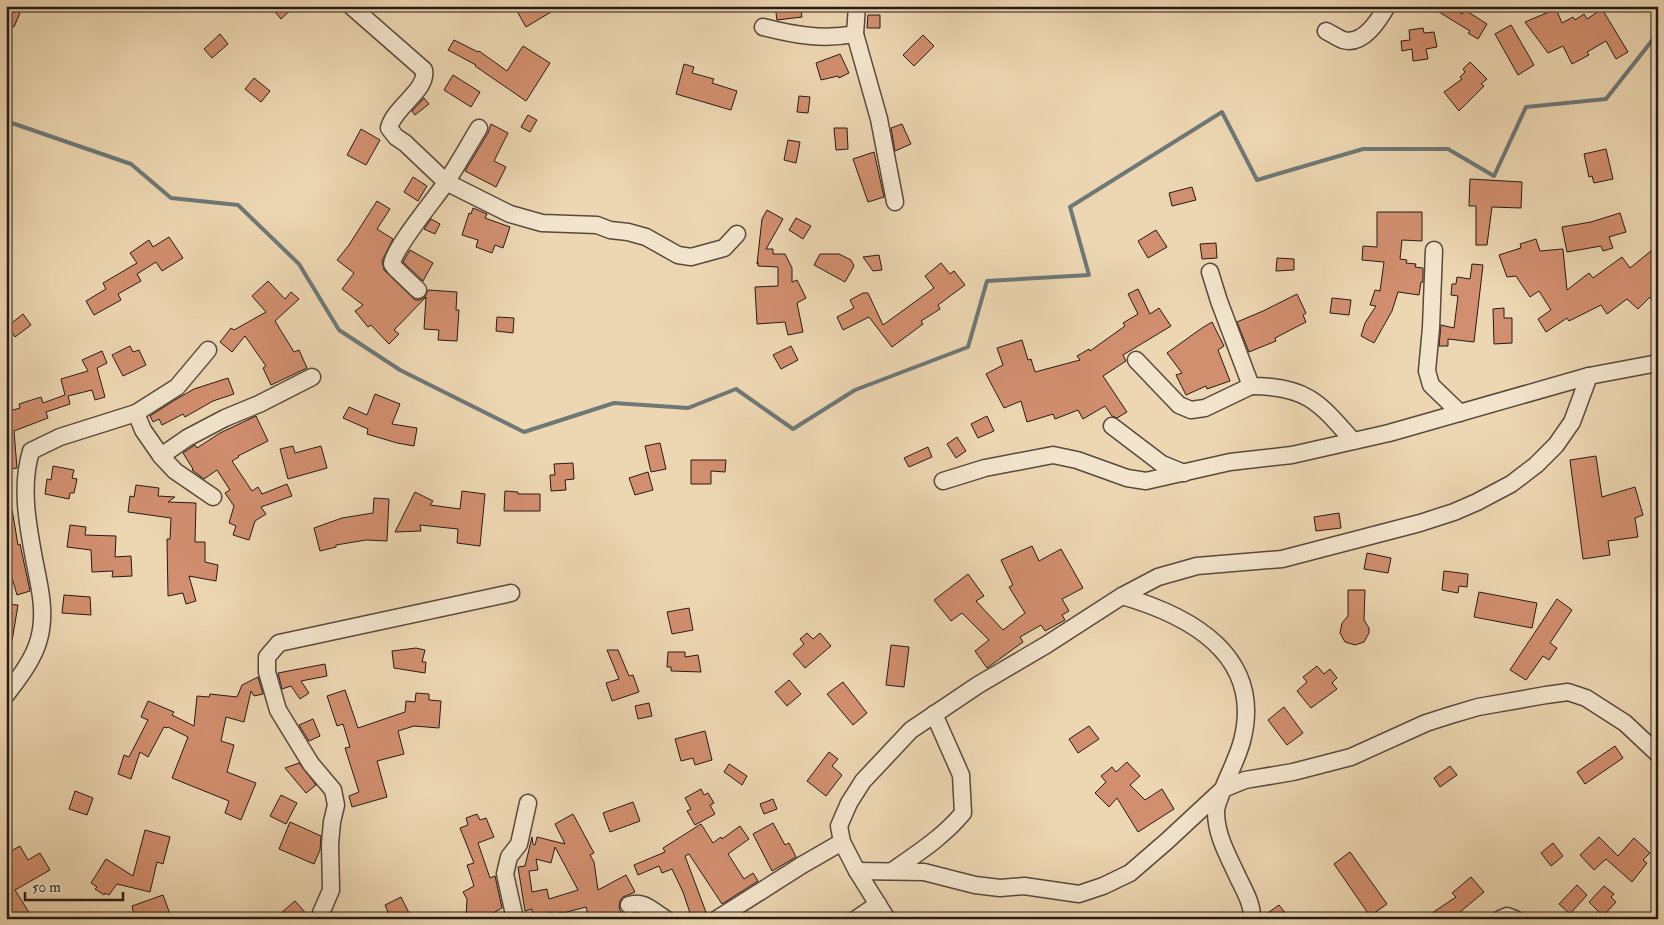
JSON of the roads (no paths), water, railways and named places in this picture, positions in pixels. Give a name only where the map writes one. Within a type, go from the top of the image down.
[{"type":"street","points":[[351,6],[424,70],[425,75],[422,84],[391,119],[389,128],[396,137],[446,182],[510,214],[542,223],[597,226],[628,232],[646,237],[678,254],[690,257],[724,248],[737,234]]},
{"type":"street","points":[[857,6],[855,34],[879,119],[895,202]]},
{"type":"street","points":[[1326,31],[1346,41],[1355,40],[1370,30],[1382,16],[1387,6]]},
{"type":"street","points":[[764,27],[818,38],[837,38],[855,34]]},
{"type":"street","points":[[418,290],[395,268],[392,260],[446,182],[479,128]]},
{"type":"street","points":[[1434,250],[1431,328],[1427,371],[1431,385],[1460,413]]},
{"type":"street","points":[[1210,272],[1251,386]]},
{"type":"street","points":[[6,695],[23,673],[39,640],[42,620],[41,596],[29,536],[24,483],[26,464],[31,451],[60,437],[136,413],[177,386],[208,350]]},
{"type":"street","points":[[1136,360],[1179,405],[1191,410],[1205,408],[1251,386],[1272,386],[1306,395],[1317,402],[1353,441]]},
{"type":"street","points":[[943,481],[984,468],[1053,455],[1077,460],[1127,478],[1146,481],[1230,462],[1292,455],[1353,441],[1589,376],[1658,363]]},
{"type":"street","points":[[887,919],[857,871],[842,842],[839,826],[849,803],[863,781],[910,730],[978,685],[1046,645],[1122,596],[1158,577],[1197,566],[1282,560],[1420,523],[1477,502],[1511,484],[1536,465],[1556,445],[1572,422],[1589,376]]},
{"type":"street","points":[[160,456],[187,438],[225,418],[260,404],[312,377]]},
{"type":"street","points":[[136,413],[143,430],[160,456],[176,471],[213,497]]},
{"type":"street","points":[[1112,426],[1162,464],[1184,473]]},
{"type":"street","points":[[322,919],[321,914],[331,890],[330,844],[336,805],[333,790],[311,764],[278,710],[267,672],[267,657],[279,643],[511,593]]},
{"type":"street","points":[[1122,596],[1171,613],[1199,629],[1227,656],[1242,679],[1247,707],[1242,741],[1216,810],[1218,834],[1246,892],[1252,919]]},
{"type":"street","points":[[6,674],[23,673]]},
{"type":"street","points":[[857,871],[892,870],[924,872],[975,885],[1000,888],[1024,886],[1079,894],[1103,886],[1130,873],[1168,842],[1223,788],[1245,780],[1293,772],[1351,758],[1426,723],[1478,707],[1568,692],[1586,698],[1625,723],[1658,754]]},
{"type":"street","points":[[892,870],[926,848],[951,828],[963,813],[961,775],[934,714]]},
{"type":"street","points":[[515,919],[505,874],[509,857],[519,844],[528,803]]},
{"type":"street","points":[[717,919],[802,864],[842,842]]},
{"type":"street","points":[[629,905],[639,903],[645,905],[666,919]]},
{"type":"street","points":[[856,919],[878,904]]},
{"type":"street","points":[[1500,919],[1507,916],[1515,919]]},
{"type":"waterway","points":[[6,121],[131,164],[171,198],[238,205],[299,264],[339,330],[400,370],[524,432],[614,403],[688,408],[736,389],[793,429],[855,390],[968,347],[987,281],[1089,275],[1070,207],[1222,112],[1257,180],[1363,149],[1448,149],[1494,176],[1526,107],[1606,99],[1658,33]]}]
